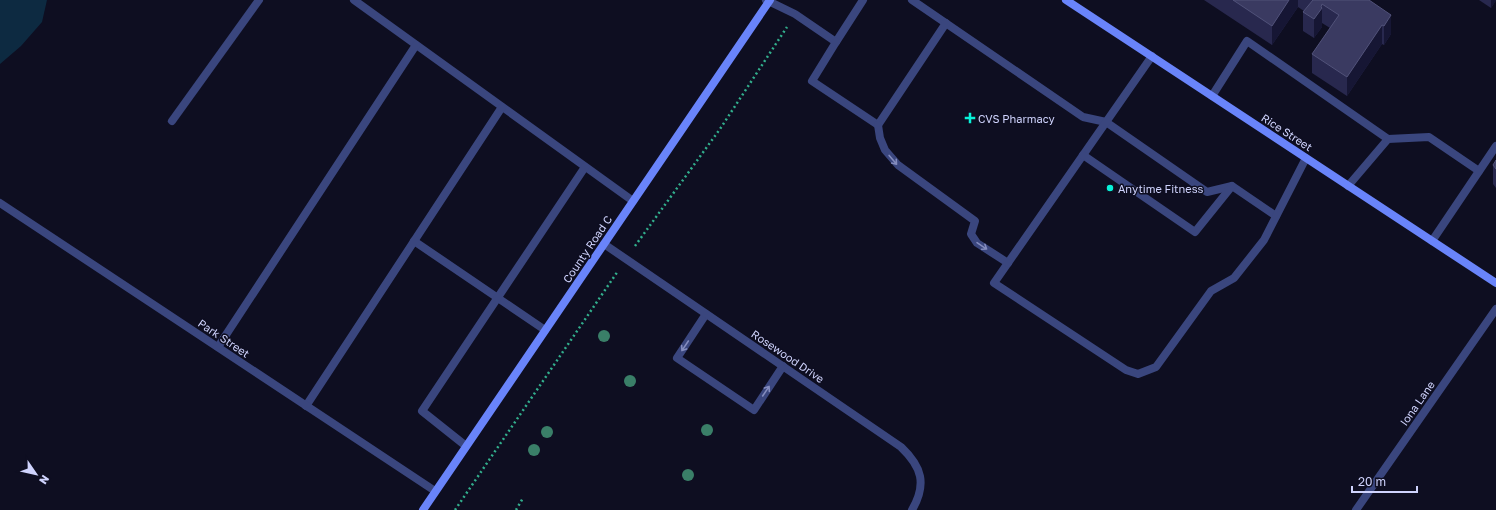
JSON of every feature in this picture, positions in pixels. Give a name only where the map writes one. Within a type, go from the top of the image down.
[{"type":"main road","name":"Rice Street","points":[[1066,0],[1496,283]]},
{"type":"main road","name":"County Road C","points":[[423,510],[768,1]]},
{"type":"street","points":[[172,121],[258,0]]},
{"type":"street","points":[[354,0],[633,201]]},
{"type":"street","points":[[863,0],[812,81],[878,125]]},
{"type":"street","points":[[912,0],[1083,117],[1106,122],[1207,192],[1232,186],[1276,216]]},
{"type":"street","points":[[768,1],[795,14],[836,42]]},
{"type":"street","points":[[946,23],[878,125],[880,138],[885,150],[898,166],[975,221],[971,234],[977,243],[1008,263]]},
{"type":"street","points":[[1212,96],[1247,41],[1388,139],[1429,137],[1479,171]]},
{"type":"street","points":[[218,347],[416,45]]},
{"type":"street","points":[[1152,56],[994,282],[1126,370],[1138,374],[1156,367],[1211,291],[1234,278],[1264,240],[1306,158]]},
{"type":"street","points":[[306,406],[502,107]]},
{"type":"street","points":[[1348,186],[1388,139]]},
{"type":"street","points":[[1432,241],[1496,146]]},
{"type":"street","points":[[1083,155],[1194,232],[1232,186]]},
{"type":"street","points":[[466,446],[422,411],[585,167]]},
{"type":"street","name":"Park Street","points":[[0,203],[435,491]]},
{"type":"street","points":[[414,241],[545,330]]},
{"type":"street","name":"Rosewood Drive","points":[[604,244],[901,447],[912,457],[919,470],[921,486],[917,501],[912,510]]},
{"type":"street","name":"Iona Lane","points":[[1356,510],[1496,309]]},
{"type":"street","points":[[706,314],[677,358],[754,410],[783,366]]},
{"type":"path","points":[[640,239],[720,129],[795,14]]},
{"type":"path","points":[[455,510],[613,278]]},
{"type":"path","points":[[516,510],[523,498]]},
{"type":"water","points":[[0,0],[47,0],[42,22],[21,46],[0,64]]},
{"type":"building","points":[[1233,0],[1289,0],[1272,26]]},
{"type":"building","points":[[1313,0],[1369,0],[1391,15],[1384,26],[1382,25],[1347,77],[1312,54],[1339,15],[1322,4],[1322,8],[1314,19],[1303,12]]},
{"type":"building","points":[[1496,160],[1496,169],[1493,165]]},
{"type":"place","name":"CVS Pharmacy","points":[[970,118]]},
{"type":"place","name":"Anytime Fitness","points":[[1110,188]]}]
